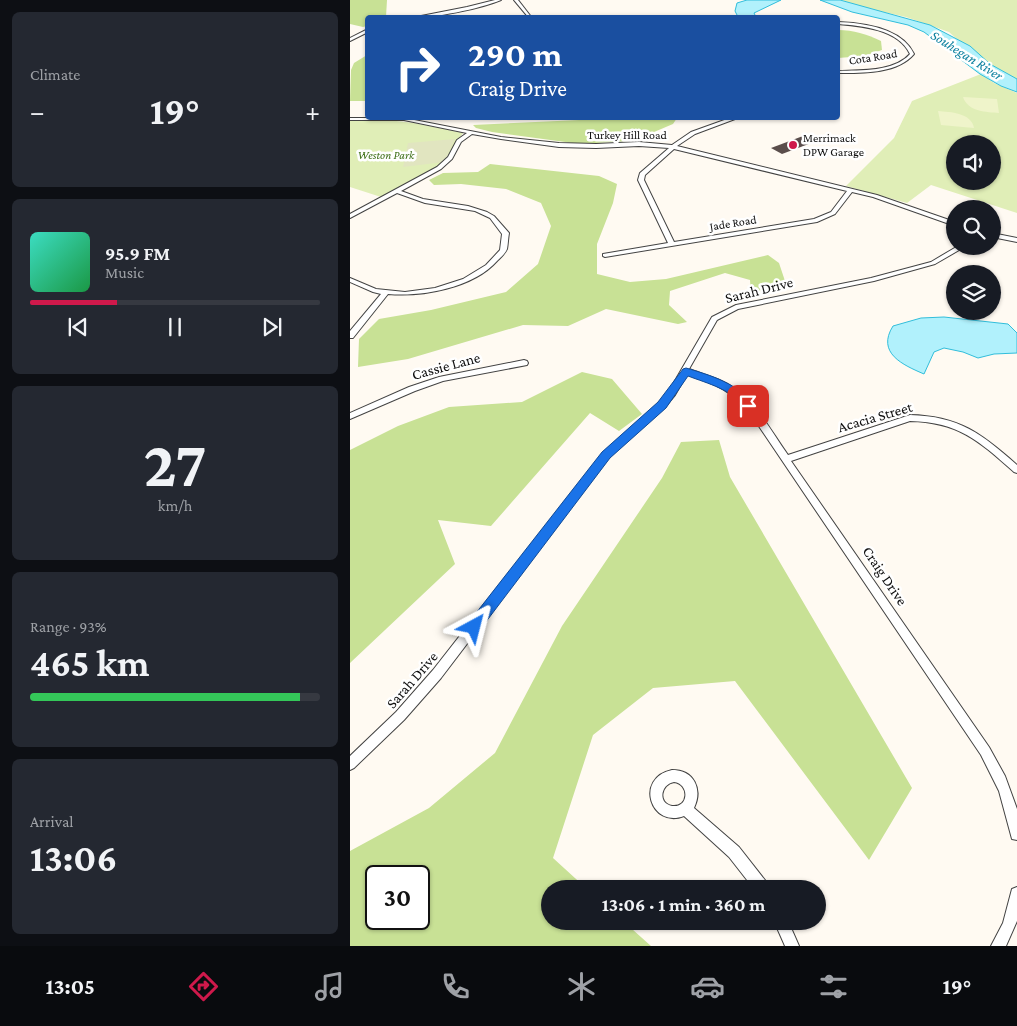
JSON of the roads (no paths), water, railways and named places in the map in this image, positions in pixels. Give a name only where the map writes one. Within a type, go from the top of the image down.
[{"type":"street","points":[[428,15],[500,0]]},
{"type":"street","points":[[516,0],[528,15]]},
{"type":"street","points":[[467,8],[470,13]]},
{"type":"street","name":"Cota Road","points":[[840,23],[858,24],[878,29],[907,44],[912,51],[911,56],[907,60],[896,65],[840,72]]},
{"type":"street","points":[[350,40],[365,32]]},
{"type":"street","name":"Turkey Hill Road","points":[[350,119],[365,119]]},
{"type":"street","name":"Turkey Hill Road","points":[[414,120],[525,142],[559,145],[639,144],[673,147],[851,190],[900,204],[946,221]]},
{"type":"street","points":[[672,244],[641,180],[642,174],[673,147],[693,133],[728,120]]},
{"type":"street","points":[[350,216],[443,165],[450,158],[459,141],[471,132]]},
{"type":"street","name":"Jade Road","points":[[605,255],[826,218],[838,208],[851,190]]},
{"type":"street","points":[[350,280],[365,288],[385,293],[421,293],[458,284],[476,275],[500,255],[505,244],[503,229],[496,220],[486,214],[464,207],[423,201],[396,191]]},
{"type":"street","points":[[1001,237],[1017,240]]},
{"type":"street","name":"Sarah Drive","points":[[350,764],[385,732],[420,694],[606,455],[662,405],[686,371],[714,319],[736,307],[872,280],[933,263],[947,255]]},
{"type":"street","points":[[350,336],[385,293]]},
{"type":"street","name":"Cassie Lane","points":[[350,416],[427,383],[524,363]]},
{"type":"street","name":"Craig Drive","points":[[686,371],[714,381],[742,397],[985,751],[1003,786],[1017,834]]},
{"type":"street","name":"Acacia Street","points":[[786,459],[910,418],[927,417],[946,421],[964,428],[981,439],[1017,470]]},
{"type":"street","points":[[686,808],[734,852],[756,880]]},
{"type":"street","points":[[998,946],[1009,925],[1017,894]]},
{"type":"street","points":[[785,930],[792,946]]},
{"type":"water","points":[[747,0],[781,0],[754,13],[755,15],[737,15],[735,11],[737,3]]},
{"type":"water","name":"Souhegan River","points":[[820,0],[840,0],[930,25],[970,46],[990,64],[1017,79],[1017,92],[1001,86],[980,74],[924,32],[908,25],[852,12]]},
{"type":"water","points":[[944,317],[946,317],[946,320],[971,320],[1008,324],[1017,333],[1017,353],[994,354],[978,358],[963,352],[944,348],[934,352],[924,374],[894,357],[888,344],[893,326],[921,318]]},
{"type":"place","name":"Merrimack DPW Garage","points":[[793,145]]},
{"type":"park label","name":"Weston Park","points":[[386,155]]}]
